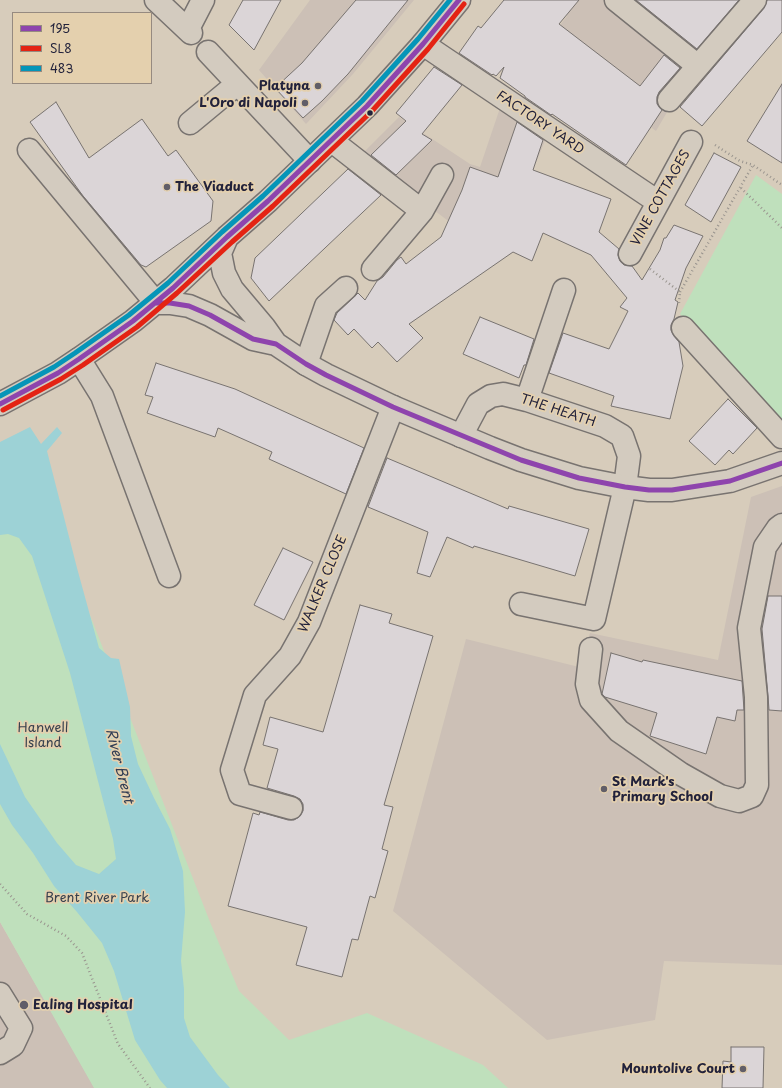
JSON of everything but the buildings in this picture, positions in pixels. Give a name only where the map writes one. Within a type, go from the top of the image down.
[{"type":"street","points":[[156,0],[189,31],[203,0]]},
{"type":"street","points":[[0,404],[58,373],[100,346],[156,303],[310,162],[367,106],[423,44],[459,0]]},
{"type":"street","points":[[616,0],[698,66]]},
{"type":"street","points":[[669,100],[755,0]]},
{"type":"street","name":"FACTORY YARD","points":[[423,44],[658,202]]},
{"type":"street","points":[[208,52],[310,162]]},
{"type":"street","points":[[190,123],[237,84]]},
{"type":"street","points":[[332,140],[422,211]]},
{"type":"street","name":"VINE COTTAGES","points":[[630,254],[692,142]]},
{"type":"street","points":[[29,150],[156,303]]},
{"type":"street","points":[[373,269],[422,211],[442,175]]},
{"type":"street","points":[[227,237],[220,253],[224,273],[232,289],[264,327],[276,344],[306,364],[393,407],[515,458],[579,478],[649,490],[672,490],[730,481],[782,463]]},
{"type":"street","points":[[306,364],[326,306],[346,288]]},
{"type":"street","points":[[526,400],[564,290]]},
{"type":"street","points":[[156,303],[170,303],[190,306],[210,315],[253,340],[276,344]]},
{"type":"street","points":[[683,328],[782,437]]},
{"type":"street","points":[[79,359],[102,396],[169,576]]},
{"type":"street","name":"THE HEATH","points":[[461,436],[478,404],[491,396],[503,394],[605,426],[622,436],[629,456],[625,487],[594,619],[521,604]]},
{"type":"street","name":"WALKER CLOSE","points":[[291,808],[240,794],[232,770],[255,695],[290,656],[309,622],[393,407]]},
{"type":"street","points":[[591,649],[587,684],[591,700],[619,731],[681,774],[720,796],[739,801],[752,796],[757,785],[756,697],[749,628],[765,547],[778,528],[782,525]]},
{"type":"street","points":[[0,994],[21,1028],[13,1045],[0,1053]]},
{"type":"path","points":[[683,328],[677,312],[680,302],[680,292],[753,165],[782,185]]},
{"type":"path","points":[[741,188],[782,228]]},
{"type":"path","points":[[630,254],[680,292]]},
{"type":"path","points":[[0,884],[27,914],[66,936],[82,953],[118,1044],[150,1088]]},
{"type":"shaded area","points":[[310,0],[414,0],[353,74],[306,124],[259,70]]},
{"type":"shaded area","points":[[548,0],[759,0],[673,102],[656,131],[543,48],[567,16]]},
{"type":"shaded area","points":[[501,105],[547,136],[533,170],[492,241],[447,220],[361,155],[399,117],[470,164],[480,167]]},
{"type":"shaded area","name":"St Mark's Primary School","points":[[782,486],[782,965],[664,961],[655,1020],[547,1040],[393,911],[466,639],[579,667],[590,633],[718,660],[751,497]]},
{"type":"shaded area","name":"Ealing Hospital","points":[[0,922],[95,1088],[0,1088]]},
{"type":"green space","points":[[756,175],[782,194],[782,433],[680,314]]},
{"type":"green space","name":"Brent River Park","points":[[27,454],[210,922],[239,991],[289,1040],[367,1013],[483,1065],[508,1088],[94,1088],[0,922],[0,465]]},
{"type":"water","name":"River Brent","points":[[30,427],[41,444],[57,427],[62,433],[47,451],[99,648],[111,658],[119,659],[130,707],[131,736],[138,764],[170,829],[183,871],[185,912],[181,961],[184,989],[184,1018],[190,1037],[218,1075],[230,1088],[167,1088],[160,1080],[135,1040],[114,971],[102,943],[54,886],[33,853],[12,825],[0,804],[0,744],[25,797],[57,843],[76,865],[99,874],[116,859],[113,839],[70,673],[32,556],[19,538],[8,534],[0,535],[0,442]]},
{"type":"transit line","name":"483","points":[[0,396],[54,367],[75,353],[129,315],[168,283],[263,196],[362,101],[418,39],[450,0]]},
{"type":"transit line","name":"195","points":[[0,404],[58,373],[79,359],[133,321],[173,288],[268,201],[367,106],[423,44],[459,0]]},
{"type":"transit line","name":"SL8","points":[[3,410],[61,379],[83,365],[137,327],[177,293],[273,206],[372,111],[428,49],[464,4]]},
{"type":"transit line","name":"195","points":[[156,303],[170,303],[189,306],[210,315],[253,339],[276,344],[326,375],[393,407],[521,460],[579,478],[625,487],[649,490],[672,490],[730,481],[782,463]]},
{"type":"place","name":"Platyna","points":[[318,86]]},
{"type":"place","name":"L'Oro di Napoli","points":[[305,103]]},
{"type":"place","name":"The Viaduct","points":[[167,187]]},
{"type":"place","name":"St Mark's Primary School","points":[[604,789]]},
{"type":"place","name":"Ealing Hospital","points":[[24,1005]]},
{"type":"place","name":"Mountolive Court","points":[[743,1069]]},
{"type":"park label","name":"Hanwell Island","points":[[43,736]]}]
